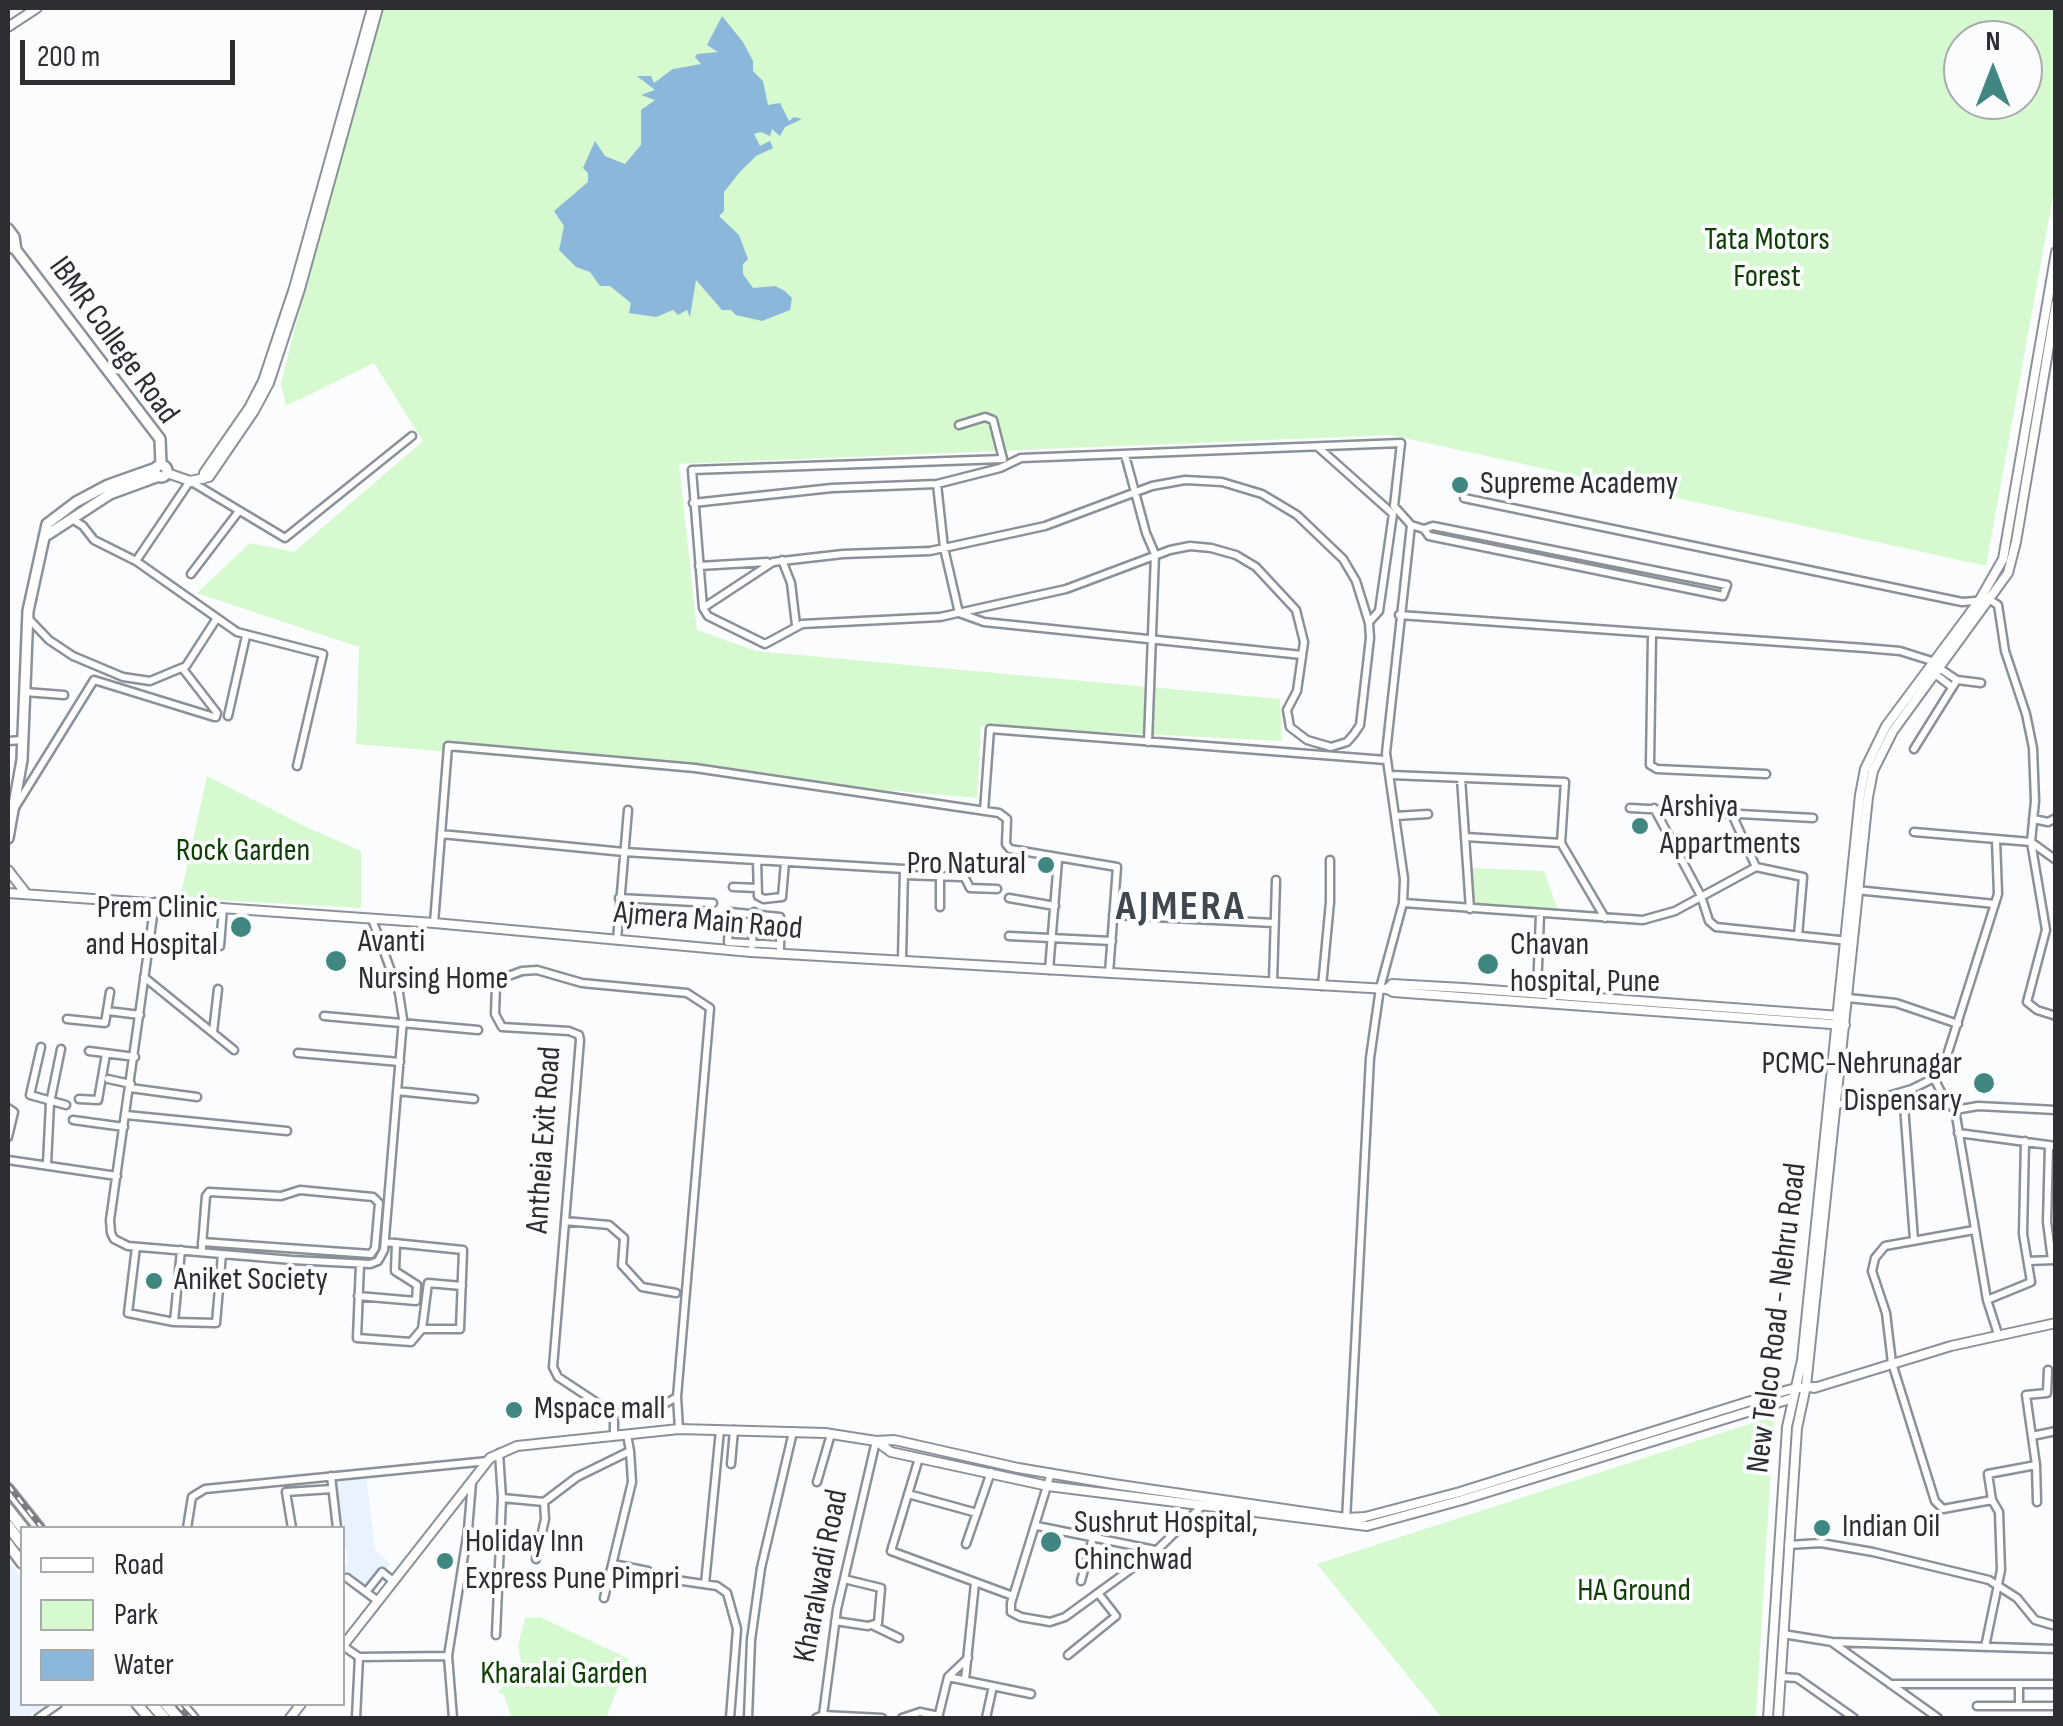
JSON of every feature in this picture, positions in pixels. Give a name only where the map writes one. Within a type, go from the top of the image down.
[{"type":"main road","name":"IBMR College Road","points":[[8,229],[14,237],[12,248],[160,440],[160,471]]},
{"type":"main road","points":[[44,537],[110,494],[160,471]]},
{"type":"main road","points":[[8,838],[23,740],[28,617],[47,524],[108,485],[160,471]]},
{"type":"main road","points":[[8,1489],[38,1526]]},
{"type":"street","points":[[8,27],[37,8]]},
{"type":"street","points":[[136,561],[190,481],[209,477],[269,383],[375,8]]},
{"type":"street","name":"New Telco Road - Nehru Road","points":[[1778,1718],[1797,1428],[1806,1389],[1810,1288],[1841,1021],[1860,796],[1886,726],[1937,667],[2008,572],[2052,306],[2056,252]]},
{"type":"street","name":"New Telco Road - Nehru Road","points":[[1937,667],[2004,559],[2052,306]]},
{"type":"street","points":[[959,424],[986,417],[993,420],[1004,462]]},
{"type":"street","points":[[160,471],[190,481],[280,537],[290,537],[412,436]]},
{"type":"street","points":[[693,503],[832,488],[937,484],[1021,458],[1401,442],[1394,506],[1411,525],[1436,538],[1723,596],[1726,585],[1433,526],[1424,529]]},
{"type":"street","points":[[1318,447],[1393,514],[1379,610],[1369,622]]},
{"type":"street","points":[[1125,454],[1156,554],[1148,742]]},
{"type":"street","points":[[698,566],[843,554],[911,553],[1045,526],[1168,482],[1204,480],[1244,487],[1280,503],[1309,525],[1343,560],[1356,580],[1369,622],[1360,725],[1347,742],[1340,746],[1307,740],[1290,727],[1288,710],[1297,690],[1302,655],[1303,634],[1296,610],[1256,567],[1236,555],[1211,548],[1180,548],[1156,554],[1066,589],[959,613],[796,625],[764,644],[708,616],[703,608],[698,566],[692,470],[1004,462]]},
{"type":"street","points":[[937,484],[944,548],[959,613]]},
{"type":"street","points":[[1464,498],[1962,602],[1990,600],[1999,608],[2005,651],[2032,738],[2031,842],[2046,930],[2027,1002],[2056,1016]]},
{"type":"street","points":[[192,574],[239,511]]},
{"type":"street","points":[[72,519],[94,540],[136,561],[246,636],[323,654],[298,766]]},
{"type":"street","points":[[1346,1521],[1370,1058],[1404,903],[1391,775],[1386,760],[1411,525]]},
{"type":"street","points":[[1468,544],[1471,534]]},
{"type":"street","points":[[1529,557],[1531,546]]},
{"type":"street","points":[[782,560],[791,583],[796,625]]},
{"type":"street","points":[[703,608],[772,562]]},
{"type":"street","points":[[1648,581],[1650,570]]},
{"type":"street","points":[[959,613],[984,622],[1302,655]]},
{"type":"street","points":[[1399,615],[1882,649],[1937,667],[1954,684],[1982,684]]},
{"type":"street","points":[[28,617],[49,640],[73,656],[123,677],[150,681],[190,663],[216,618]]},
{"type":"street","points":[[1652,634],[1650,765],[1657,769],[1766,774]]},
{"type":"street","points":[[228,716],[246,636]]},
{"type":"street","points":[[13,811],[94,680],[216,717],[183,668]]},
{"type":"street","points":[[1914,749],[1954,684]]},
{"type":"street","points":[[24,692],[64,695]]},
{"type":"street","points":[[984,810],[990,729],[1386,760]]},
{"type":"street","points":[[8,741],[23,740]]},
{"type":"street","points":[[434,923],[448,746],[696,768],[1006,816],[1008,848],[1117,868],[1109,973]]},
{"type":"street","points":[[1391,775],[1565,782],[1561,843],[1605,918]]},
{"type":"street","points":[[1461,778],[1470,910]]},
{"type":"street","points":[[1630,808],[1813,818]]},
{"type":"street","points":[[1654,808],[1701,896],[1708,921],[1716,927],[1849,941]]},
{"type":"street","points":[[617,940],[628,810]]},
{"type":"street","points":[[1731,812],[1756,868]]},
{"type":"street","points":[[1396,816],[1428,814]]},
{"type":"street","points":[[2033,819],[2048,822],[2056,818]]},
{"type":"street","points":[[1914,832],[2031,842],[2056,860]]},
{"type":"street","points":[[441,834],[624,852],[904,868],[902,960]]},
{"type":"street","points":[[1466,837],[1561,843]]},
{"type":"street","points":[[1832,1105],[1903,1092],[1934,1078],[1949,1054],[1998,894],[1996,840]]},
{"type":"street","points":[[757,860],[760,898],[782,897],[784,862]]},
{"type":"street","points":[[1049,970],[1058,860]]},
{"type":"street","points":[[1322,986],[1330,860]]},
{"type":"street","points":[[964,876],[970,864],[999,865]]},
{"type":"street","points":[[1404,903],[1470,910],[1654,918],[1756,868],[1803,877],[1798,936]]},
{"type":"street","points":[[8,870],[26,892]]},
{"type":"street","points":[[904,875],[964,876]]},
{"type":"street","points":[[964,876],[970,888],[997,889]]},
{"type":"street","points":[[940,877],[940,906]]},
{"type":"street","points":[[1273,982],[1276,880]]},
{"type":"street","points":[[734,887],[757,888]]},
{"type":"street","points":[[1854,890],[1995,904]]},
{"type":"street","name":"Ajmera Main Raod","points":[[8,893],[1049,970],[1384,989],[1392,984],[1841,1021]]},
{"type":"street","points":[[619,898],[713,902]]},
{"type":"street","points":[[1010,898],[1054,906]]},
{"type":"street","points":[[156,902],[109,1228],[114,1240],[136,1246],[311,1262],[378,1261],[385,1242],[403,1023],[399,993],[372,918]]},
{"type":"street","points":[[220,946],[223,907]]},
{"type":"street","points":[[754,912],[752,948],[727,940],[730,912],[754,912],[780,917],[780,949]]},
{"type":"street","points":[[1540,914],[1540,996]]},
{"type":"street","points":[[1113,915],[1274,924]]},
{"type":"street","points":[[1009,936],[1112,941]]},
{"type":"street","name":"New Telco Road - Nehru Road","points":[[1841,1021],[1848,998],[1849,941]]},
{"type":"street","points":[[150,944],[202,949]]},
{"type":"street","name":"Antheia Exit Road","points":[[614,1414],[558,1377],[553,1367],[579,1035],[502,1027],[496,1019],[496,985],[508,976],[537,970],[582,983],[688,993],[710,1008],[677,1397],[679,1429]]},
{"type":"street","points":[[144,977],[234,1050]]},
{"type":"street","points":[[213,1033],[218,989]]},
{"type":"street","points":[[67,1020],[105,1023],[110,992]]},
{"type":"street","points":[[1848,998],[1896,1003],[1958,1024]]},
{"type":"street","points":[[108,1011],[140,1015]]},
{"type":"street","points":[[324,1016],[478,1030]]},
{"type":"street","points":[[41,1047],[30,1095],[66,1105]]},
{"type":"street","points":[[48,1164],[50,1103],[61,1049]]},
{"type":"street","points":[[89,1052],[135,1058]]},
{"type":"street","points":[[298,1053],[400,1062]]},
{"type":"street","points":[[79,1100],[98,1100],[106,1054]]},
{"type":"street","points":[[1934,1078],[1955,1110],[1987,1300],[1998,1334]]},
{"type":"street","points":[[108,1080],[197,1097]]},
{"type":"street","points":[[398,1091],[474,1099]]},
{"type":"street","points":[[1903,1092],[1914,1240]]},
{"type":"street","points":[[1955,1110],[1978,1106],[2056,1110]]},
{"type":"street","points":[[8,1108],[14,1112],[8,1137]]},
{"type":"street","points":[[126,1115],[287,1132]]},
{"type":"street","points":[[73,1120],[124,1127]]},
{"type":"street","points":[[1958,1133],[2052,1145],[2047,1222],[2054,1260],[2028,1261]]},
{"type":"street","points":[[1987,1300],[2031,1282],[2023,1218],[2025,1142]]},
{"type":"street","points":[[8,1160],[117,1176]]},
{"type":"street","points":[[202,1242],[371,1254],[375,1248],[378,1200],[300,1190],[282,1196],[210,1192],[206,1196],[202,1242],[202,1252]]},
{"type":"street","points":[[566,1220],[599,1222],[621,1233],[625,1270],[642,1288],[676,1293]]},
{"type":"street","points":[[1974,1230],[1885,1246],[1872,1265],[1886,1313],[1892,1363],[1934,1501],[1948,1509],[1992,1500]]},
{"type":"street","points":[[385,1242],[463,1250],[460,1330],[422,1330]]},
{"type":"street","points":[[358,1296],[416,1302],[417,1285],[396,1271],[396,1242]]},
{"type":"street","points":[[136,1246],[128,1313],[174,1322],[216,1323],[222,1254]]},
{"type":"street","points":[[174,1322],[181,1250]]},
{"type":"street","points":[[311,1262],[312,1251]]},
{"type":"street","points":[[360,1264],[357,1338],[410,1342],[422,1330],[428,1283],[462,1286]]},
{"type":"street","points":[[1346,1521],[1460,1492],[1892,1363],[1998,1334],[2056,1323]]},
{"type":"street","points":[[2038,1502],[2026,1396],[2047,1392],[2048,1370]]},
{"type":"street","name":"New Telco Road - Nehru Road","points":[[1768,1718],[1787,1427],[1792,1398],[1806,1389]]},
{"type":"street","points":[[614,1436],[614,1414],[659,1407],[677,1397]]},
{"type":"street","points":[[345,1644],[488,1461],[517,1446],[679,1429],[831,1434],[894,1440],[1204,1501],[1367,1526],[1792,1398]]},
{"type":"street","points":[[705,1584],[720,1430]]},
{"type":"street","points":[[731,1464],[734,1430]]},
{"type":"street","points":[[2032,1436],[2056,1431]]},
{"type":"street","points":[[748,1718],[758,1584],[793,1432]]},
{"type":"street","points":[[604,1598],[632,1482],[627,1434]]},
{"type":"street","points":[[817,1482],[831,1434]]},
{"type":"street","points":[[876,1441],[891,1452],[1048,1486],[1204,1501]]},
{"type":"street","name":"Kharalwadi Road","points":[[820,1717],[835,1621],[876,1441]]},
{"type":"street","points":[[502,1498],[544,1502],[604,1461],[630,1451]]},
{"type":"street","points":[[496,1635],[502,1498],[499,1452]]},
{"type":"street","points":[[919,1458],[891,1552],[1014,1596]]},
{"type":"street","points":[[188,1526],[192,1497],[199,1490],[488,1461]]},
{"type":"street","points":[[1985,1647],[2001,1570],[1999,1512],[1992,1500],[1988,1474],[2036,1464]]},
{"type":"street","points":[[966,1544],[991,1472]]},
{"type":"street","points":[[1051,1473],[1010,1609],[1012,1614],[1050,1622],[1065,1617],[1156,1550],[1204,1501]]},
{"type":"street","points":[[330,1476],[337,1526]]},
{"type":"street","points":[[452,1718],[448,1656],[472,1482]]},
{"type":"street","points":[[292,1526],[286,1492],[332,1489]]},
{"type":"street","points":[[908,1494],[978,1513]]},
{"type":"street","points":[[536,1559],[545,1519],[544,1502]]},
{"type":"street","points":[[1037,1526],[1156,1550]]},
{"type":"street","points":[[1081,1581],[1093,1537]]},
{"type":"street","points":[[1779,1544],[1821,1543],[1873,1552],[1998,1584],[2035,1620],[2056,1626]]},
{"type":"street","points":[[612,1564],[648,1571]]},
{"type":"street","points":[[366,1592],[382,1572],[393,1581]]},
{"type":"street","points":[[347,1578],[378,1600]]},
{"type":"street","points":[[844,1578],[881,1588],[878,1623],[873,1626]]},
{"type":"street","points":[[669,1579],[725,1590],[736,1621],[730,1718]]},
{"type":"street","points":[[966,1680],[975,1583]]},
{"type":"street","points":[[1068,1654],[1116,1616],[1098,1593]]},
{"type":"street","points":[[835,1621],[873,1626],[898,1638]]},
{"type":"street","points":[[345,1629],[352,1635]]},
{"type":"street","points":[[1773,1633],[1832,1642],[2056,1649]]},
{"type":"street","points":[[1832,1642],[1938,1718]]},
{"type":"street","points":[[345,1648],[358,1657],[448,1656]]},
{"type":"street","points":[[356,1718],[358,1657]]},
{"type":"street","points":[[904,1718],[920,1712],[938,1717],[948,1677],[968,1658]]},
{"type":"street","points":[[948,1677],[1031,1694]]},
{"type":"street","points":[[1781,1677],[1798,1678],[1854,1718]]},
{"type":"street","points":[[1890,1684],[2056,1684]]},
{"type":"street","points":[[2019,1684],[2019,1706]]},
{"type":"street","points":[[986,1718],[994,1686]]},
{"type":"street","points":[[1977,1706],[2056,1706]]},
{"type":"street","points":[[820,1717],[882,1718]]},
{"type":"shaded area","points":[[366,1476],[375,1550],[390,1564],[364,1598],[345,1583],[345,1526],[335,1481]]},
{"type":"shaded area","points":[[8,1560],[20,1576],[20,1706],[43,1706],[27,1718],[8,1718]]},
{"type":"green space","name":"Tata Motors Forest","points":[[377,8],[2054,8],[2055,185],[1986,566],[1391,435],[679,464],[697,630],[756,651],[1280,699],[1282,741],[981,726],[977,798],[356,744],[359,647],[197,593],[250,543],[294,552],[423,441],[374,363],[286,406],[281,383]]},
{"type":"green space","name":"Rock Garden","points":[[207,776],[361,851],[361,908],[180,898]]},
{"type":"green space","points":[[1473,868],[1544,871],[1559,913],[1473,907]]},
{"type":"green space","name":"HA Ground","points":[[1774,1416],[1756,1718],[1442,1718],[1317,1564]]},
{"type":"green space","name":"Kharalai Garden","points":[[540,1617],[629,1659],[606,1718],[511,1716],[504,1695],[498,1692],[522,1666],[518,1646],[525,1618]]},
{"type":"water","points":[[722,16],[753,61],[753,71],[763,81],[768,105],[780,103],[789,121],[794,117],[802,119],[785,127],[780,136],[772,129],[770,136],[754,134],[760,146],[770,141],[773,148],[756,156],[739,173],[724,192],[724,211],[719,216],[739,235],[748,259],[743,264],[743,274],[753,288],[775,286],[785,291],[792,298],[790,310],[762,321],[736,315],[731,310],[722,310],[696,280],[690,317],[687,310],[678,315],[673,310],[656,317],[629,313],[631,303],[610,286],[600,286],[590,272],[576,267],[559,250],[564,226],[554,211],[588,182],[588,173],[583,168],[595,141],[605,156],[625,164],[641,145],[641,110],[655,100],[641,95],[655,90],[637,76],[651,76],[654,83],[673,69],[701,64],[697,54],[718,52],[707,45]]},
{"type":"railway","points":[[8,1485],[40,1526]]},
{"type":"railway","points":[[179,1706],[190,1718]]},
{"type":"place","name":"Supreme Academy","points":[[1460,485]]},
{"type":"place","name":"Arshiya Appartments","points":[[1640,826]]},
{"type":"place","name":"Pro Natural","points":[[1046,865]]},
{"type":"place","name":"Prem Clinic and Hospital","points":[[241,927]]},
{"type":"place","name":"Avanti Nursing Home","points":[[336,961]]},
{"type":"place","name":"Chavan hospital, Pune","points":[[1488,964]]},
{"type":"place","name":"PCMC-Nehrunagar Dispensary","points":[[1984,1083]]},
{"type":"place","name":"Aniket Society","points":[[154,1281]]},
{"type":"place","name":"Mspace mall","points":[[514,1410]]},
{"type":"place","name":"Indian Oil","points":[[1822,1528]]},
{"type":"place","name":"Sushrut Hospital, Chinchwad","points":[[1051,1542]]},
{"type":"place","name":"Holiday Inn Express Pune Pimpri","points":[[445,1561]]},
{"type":"district","name":"AJMERA","points":[[1181,908]]}]
